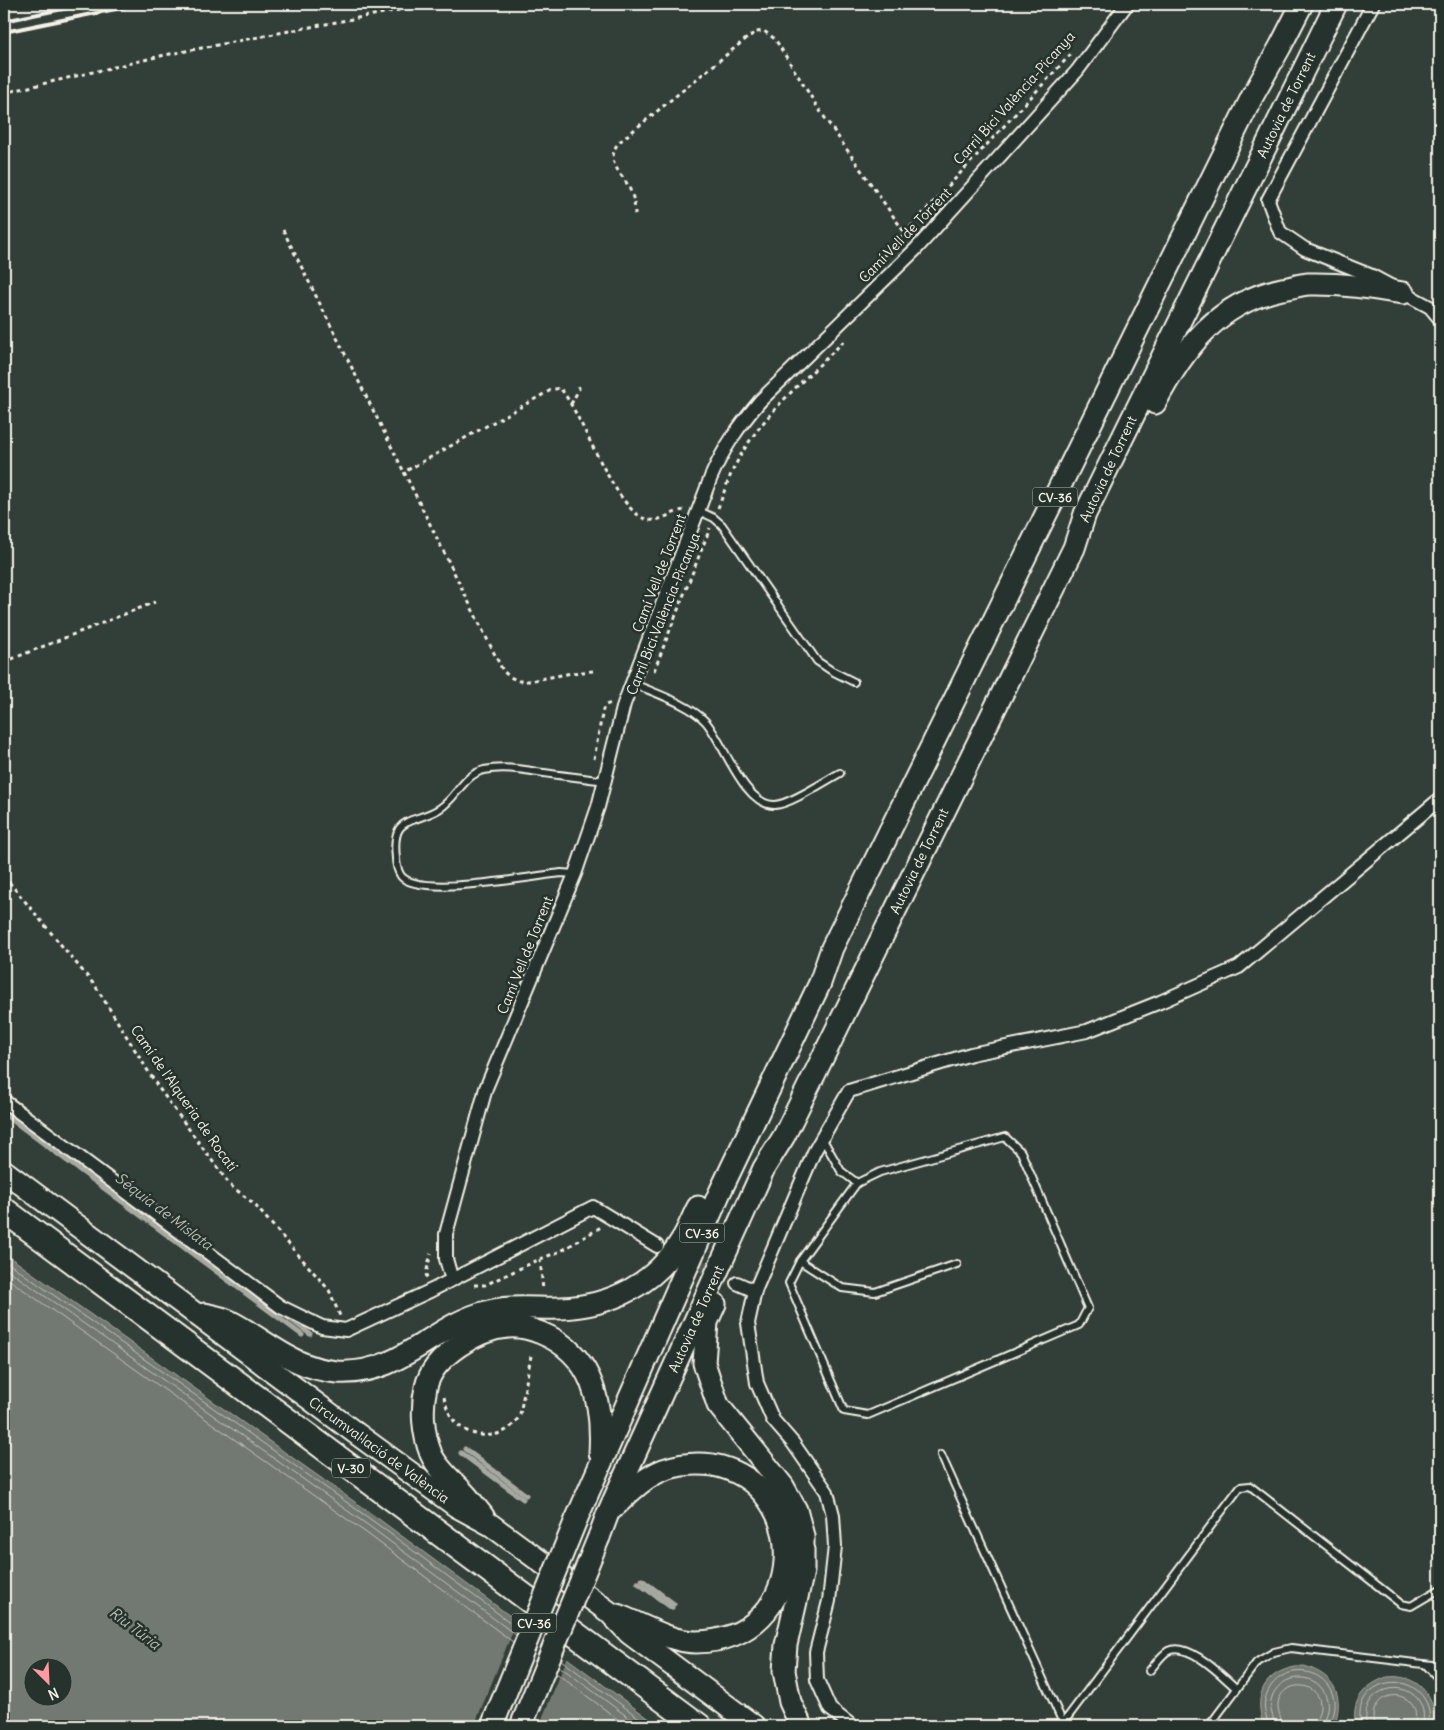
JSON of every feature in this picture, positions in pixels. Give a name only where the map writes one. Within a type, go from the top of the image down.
[{"type":"highway","name":"CV-36","points":[[492,1726],[599,1466],[720,1192],[820,982],[832,948],[1247,106],[1302,4]]},
{"type":"highway","name":"Autovia de Torrent","points":[[521,1726],[608,1513],[764,1168],[784,1136],[1074,548],[1085,514],[1336,4]]},
{"type":"highway","points":[[1074,548],[1098,519],[1155,402],[1172,372],[1191,344],[1215,321],[1242,304],[1269,292],[1306,284],[1353,285],[1404,293]]},
{"type":"highway","points":[[191,1310],[228,1320],[278,1352],[308,1366],[338,1372],[370,1369],[399,1359],[455,1325],[485,1312],[512,1308],[562,1308],[590,1305],[619,1297],[645,1280],[665,1263],[682,1241],[807,980],[832,948]]},
{"type":"highway","points":[[784,1136],[776,1172],[707,1322],[704,1363],[718,1405],[783,1486],[796,1510],[803,1536],[803,1571],[786,1645],[784,1671],[790,1702],[801,1726]]},
{"type":"highway","name":"Circumval·lació de València","points":[[4,1171],[456,1506],[491,1525],[609,1612],[629,1633],[754,1726]]},
{"type":"highway","name":"V-30","points":[[4,1210],[699,1726]]},
{"type":"highway","points":[[491,1525],[432,1456],[425,1433],[423,1409],[426,1385],[436,1368],[450,1352],[467,1340],[488,1331],[508,1326],[529,1329],[552,1338],[570,1351],[582,1364],[591,1381],[598,1406],[601,1431],[599,1466]]},
{"type":"highway","points":[[608,1513],[651,1476],[672,1467],[697,1462],[722,1467],[742,1475],[762,1491],[774,1509],[783,1531],[786,1556],[783,1581],[773,1602],[758,1621],[741,1632],[721,1640],[694,1642],[666,1636],[609,1612]]},
{"type":"street","name":"Camí Vell de Torrent","points":[[452,1280],[446,1260],[446,1234],[486,1088],[575,874],[598,807],[624,704],[718,460],[737,428],[760,401],[916,249],[1077,71],[1127,4]]},
{"type":"street","points":[[1373,4],[1268,200],[1280,232],[1306,249],[1372,276],[1404,293],[1430,308],[1440,318]]},
{"type":"street","points":[[852,1726],[830,1710],[817,1680],[816,1652],[829,1601],[835,1546],[833,1515],[827,1492],[793,1443],[773,1420],[757,1383],[748,1323],[755,1291],[814,1152],[849,1091],[971,1054],[1087,1031],[1160,1002],[1239,967],[1440,799]]},
{"type":"street","points":[[4,1101],[281,1306],[322,1327],[346,1330],[452,1280],[593,1207],[657,1246]]},
{"type":"street","points":[[738,1283],[755,1291]]},
{"type":"lane","points":[[699,511],[714,518],[730,535],[817,661],[854,682]]},
{"type":"lane","points":[[632,683],[696,713],[707,722],[750,793],[761,802],[774,805],[788,801],[840,773]]},
{"type":"lane","points":[[575,874],[561,873],[447,887],[414,884],[402,876],[396,864],[394,845],[396,833],[405,822],[439,809],[450,800],[465,780],[482,770],[505,767],[605,781]]},
{"type":"lane","points":[[1005,1137],[1021,1152],[1088,1308],[1079,1326],[868,1415],[844,1411],[789,1283],[800,1261],[857,1183],[880,1172],[1005,1137]]},
{"type":"lane","points":[[822,1138],[841,1170],[857,1183]]},
{"type":"lane","points":[[800,1261],[842,1288],[875,1292],[957,1264]]},
{"type":"lane","points":[[941,1455],[1062,1725],[1240,1487],[1250,1486],[1401,1604],[1412,1606],[1440,1589]]},
{"type":"lane","points":[[1149,1671],[1166,1652],[1177,1648],[1190,1651],[1237,1689]]},
{"type":"lane","points":[[1209,1726],[1258,1662],[1274,1652],[1291,1648],[1440,1666]]},
{"type":"lane","points":[[1426,1664],[1440,1680]]},
{"type":"path","points":[[4,93],[166,55],[430,4]]},
{"type":"path","points":[[635,215],[631,191],[612,158],[612,151],[618,143],[747,38],[756,32],[764,31],[776,39],[818,108],[916,249]]},
{"type":"path","name":"Carril Bici València-Picanya","points":[[858,285],[1075,49]]},
{"type":"path","points":[[283,230],[503,671],[519,681],[592,671]]},
{"type":"path","points":[[718,510],[736,462],[758,430],[771,413],[847,338]]},
{"type":"path","points":[[572,404],[578,389],[578,382]]},
{"type":"path","points":[[404,472],[551,390],[560,388],[572,404],[593,450],[606,472],[638,514],[647,520],[659,520],[684,510],[699,511]]},
{"type":"path","name":"Carril Bici València-Picanya","points":[[646,690],[711,526]]},
{"type":"path","points":[[4,662],[155,602]]},
{"type":"path","name":"Camí de l'Alqueria de Rocatí","points":[[4,876],[96,987],[158,1087],[230,1185],[253,1202],[329,1290],[346,1330]]},
{"type":"path","points":[[473,1285],[485,1284],[561,1250],[602,1227]]},
{"type":"path","points":[[540,1258],[544,1293]]},
{"type":"path","points":[[444,1392],[447,1408],[461,1427],[473,1434],[488,1436],[500,1433],[511,1428],[520,1414],[531,1356]]},
{"type":"water","name":"Riu Túria","points":[[4,1253],[376,1517],[659,1726],[4,1726]]},
{"type":"water","points":[[1304,1666],[1323,1675],[1335,1688],[1338,1696],[1338,1705],[1334,1726],[1264,1726],[1260,1703],[1261,1693],[1266,1684],[1281,1671]]},
{"type":"water","points":[[1387,1677],[1407,1679],[1415,1682],[1422,1688],[1434,1709],[1433,1726],[1356,1726],[1355,1709],[1361,1695],[1379,1680]]},
{"type":"pier","points":[[518,1619],[568,1656],[539,1726],[474,1726]]},
{"type":"waterway","points":[[4,1114],[302,1335]]},
{"type":"waterway","name":"Séquia de Mislata","points":[[282,1313],[310,1334]]},
{"type":"waterway","name":"Séquia de Mislata","points":[[465,1449],[526,1495]]},
{"type":"waterway","points":[[461,1453],[523,1499]]},
{"type":"waterway","name":"Séquia de Mislata","points":[[642,1580],[674,1604]]},
{"type":"waterway","points":[[638,1583],[672,1608]]},
{"type":"waterway","name":"Séquia de Mislata","points":[[835,1723],[840,1726]]},
{"type":"tunnel","points":[[684,1258],[737,1283]]},
{"type":"railway","points":[[4,21],[87,4]]},
{"type":"railway","points":[[4,32],[140,4]]}]
